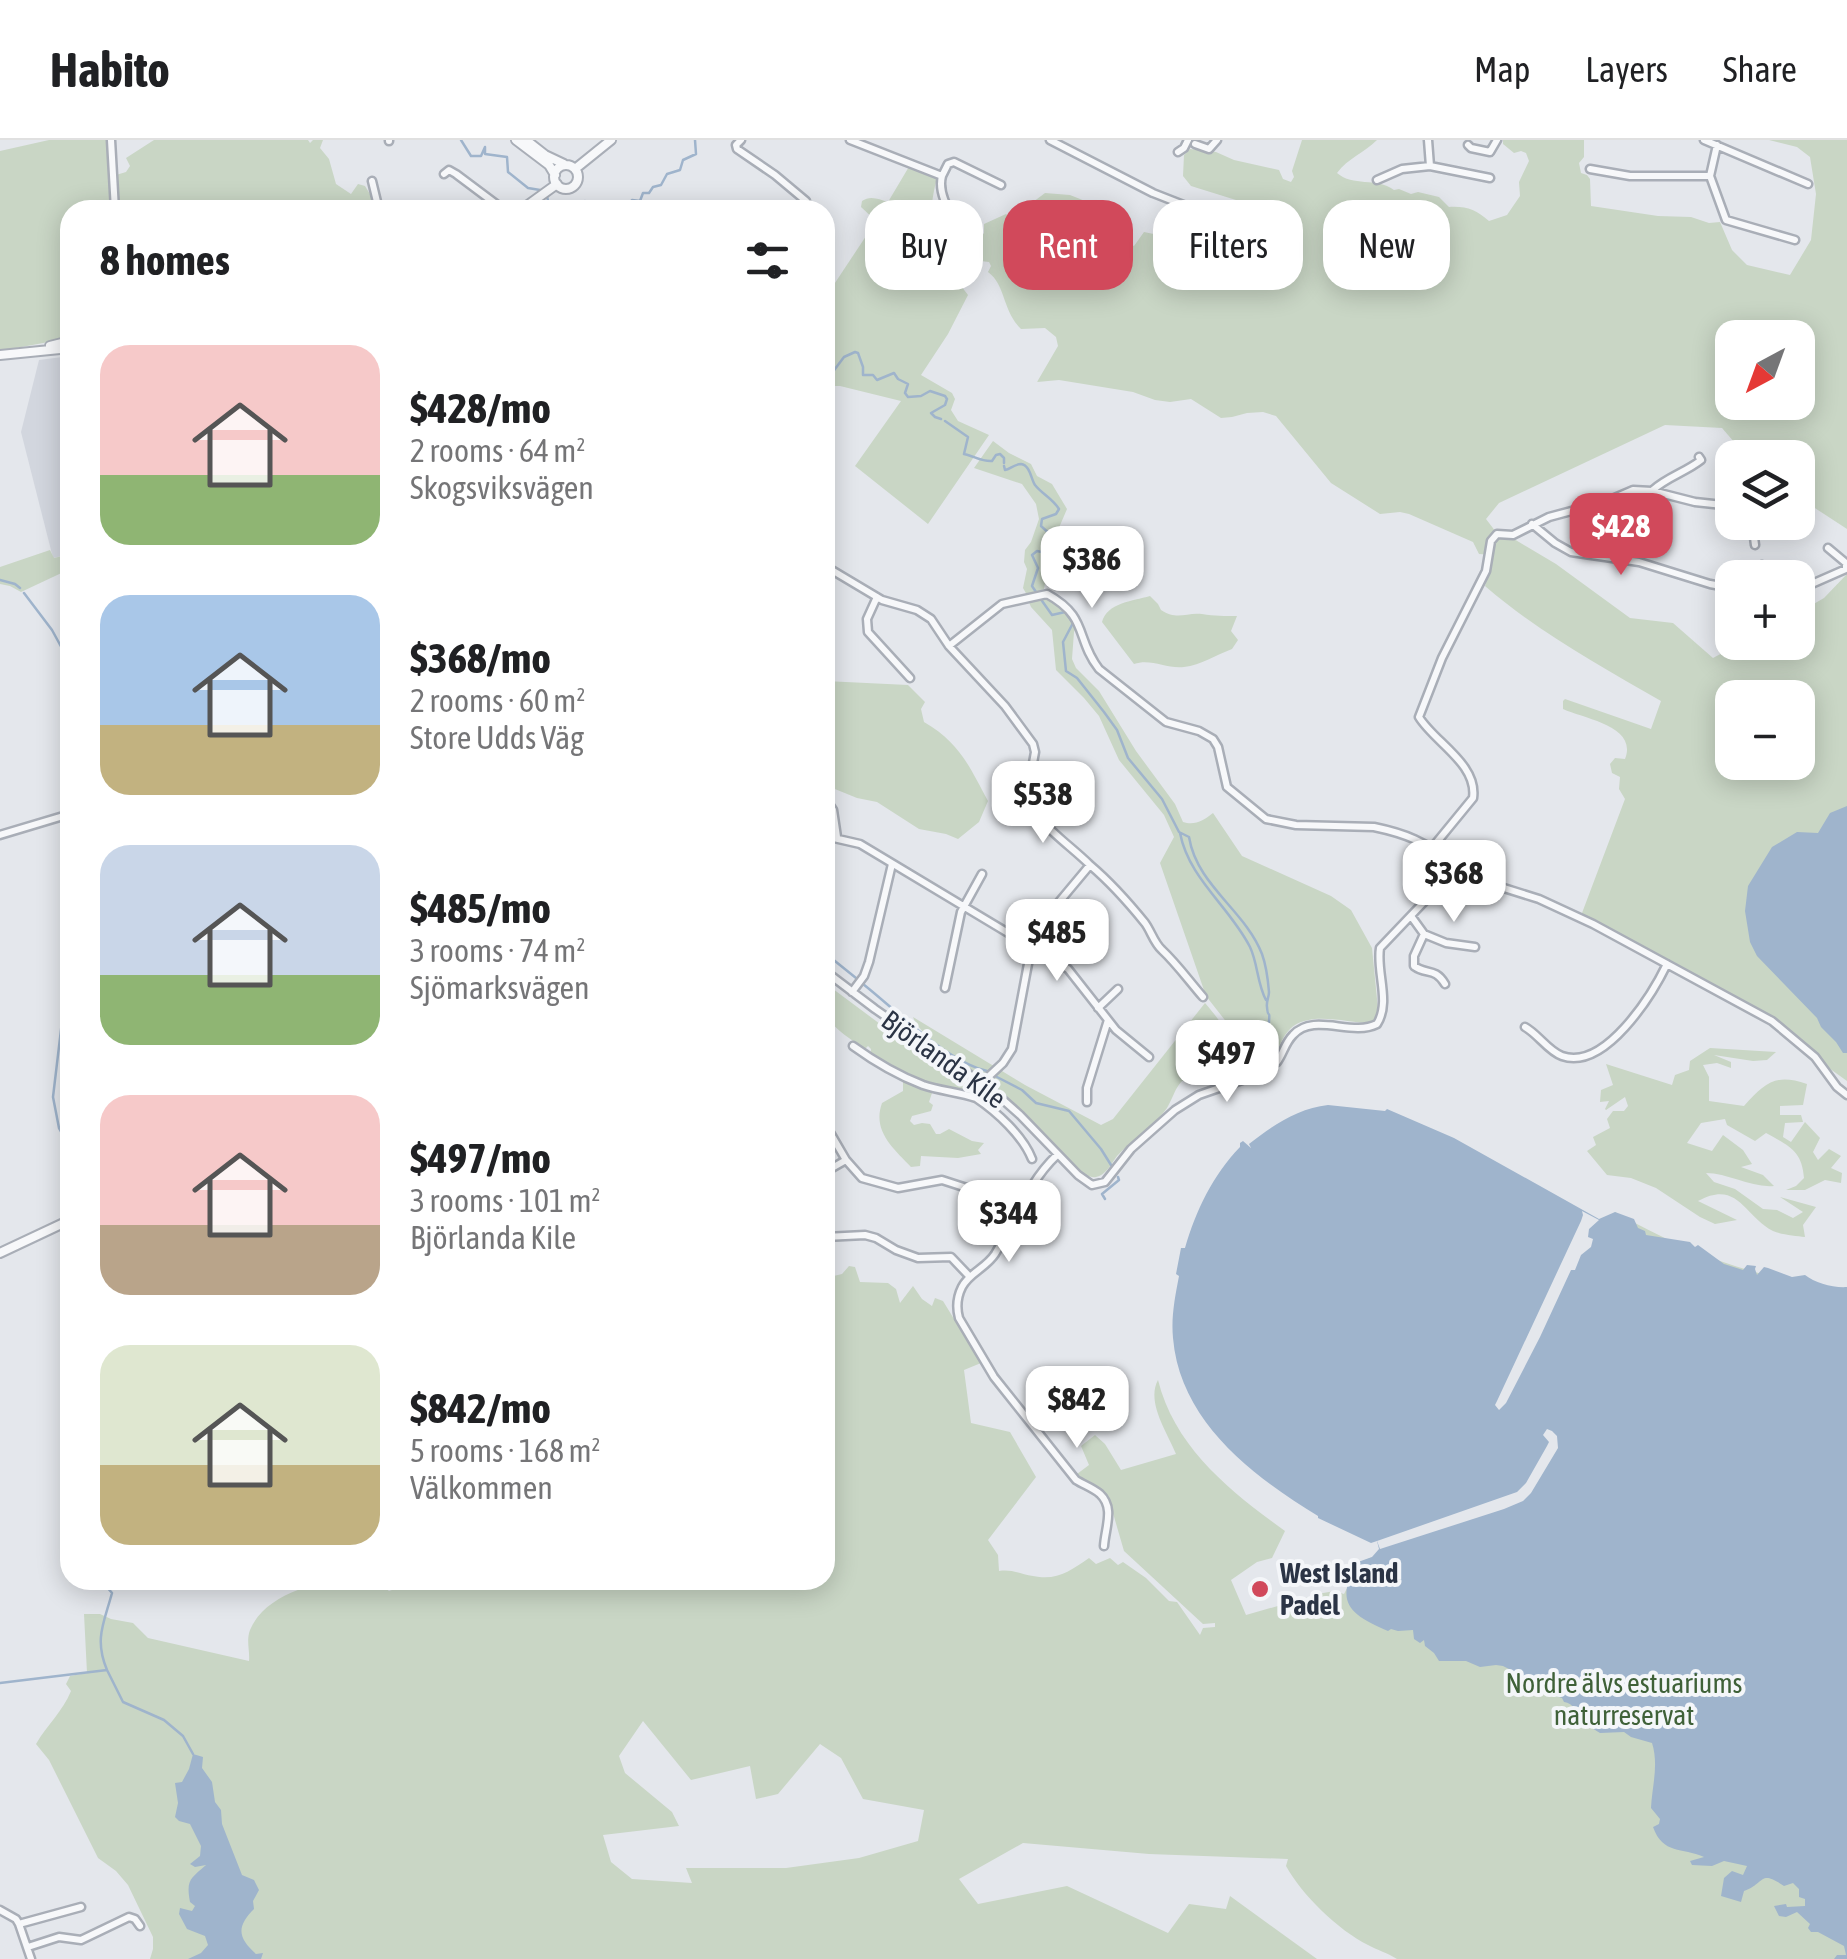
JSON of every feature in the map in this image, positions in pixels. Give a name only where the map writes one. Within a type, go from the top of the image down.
[{"type":"street","points":[[111,140],[114,200]]},
{"type":"street","points":[[516,140],[549,165],[565,188],[574,186],[578,178],[570,167],[526,140]]},
{"type":"street","points":[[536,200],[556,179],[558,169],[570,167],[612,140]]},
{"type":"street","points":[[741,140],[737,148],[805,200]]},
{"type":"street","points":[[850,140],[942,176]]},
{"type":"street","points":[[1050,140],[1169,200]]},
{"type":"street","points":[[1178,152],[1191,142],[1208,149],[1217,140]]},
{"type":"street","points":[[1428,140],[1430,166]]},
{"type":"street","points":[[1468,145],[1490,152],[1497,140]]},
{"type":"street","points":[[1704,140],[1808,184]]},
{"type":"street","points":[[1717,146],[1710,176],[1726,220],[1795,240]]},
{"type":"street","points":[[946,200],[940,186],[942,176],[948,164],[954,162],[1001,186]]},
{"type":"street","points":[[1378,180],[1402,169],[1430,166],[1490,178]]},
{"type":"street","points":[[1590,169],[1630,176],[1710,176]]},
{"type":"street","points":[[444,174],[449,170],[491,200]]},
{"type":"street","points":[[372,180],[377,200]]},
{"type":"street","points":[[0,355],[60,346]]},
{"type":"street","points":[[1652,491],[1677,472],[1697,464],[1700,456]]},
{"type":"street","points":[[1432,848],[1473,798],[1474,787],[1460,762],[1421,722],[1419,714],[1486,571],[1491,541],[1497,534],[1514,535],[1532,524],[1581,506],[1612,500],[1628,491],[1652,491],[1715,504]]},
{"type":"street","points":[[1532,524],[1571,552],[1639,562],[1715,585]]},
{"type":"street","points":[[1754,540],[1755,545]]},
{"type":"street","points":[[1815,583],[1846,569],[1846,563],[1828,548]]},
{"type":"street","points":[[835,572],[877,597],[923,613],[1006,706],[1035,752],[1022,786],[1027,800],[1050,828],[1116,889],[1203,998]]},
{"type":"street","points":[[949,646],[1002,604],[1046,594],[1075,617],[1091,659],[1099,669],[1166,722],[1200,731],[1213,739],[1227,787],[1270,822],[1374,827],[1418,840],[1468,877],[1552,904],[1779,1026],[1816,1057],[1847,1095]]},
{"type":"street","points":[[877,597],[866,619],[868,632],[910,678]]},
{"type":"street","points":[[0,835],[60,817]]},
{"type":"street","points":[[835,827],[837,838],[860,844],[1072,974],[1108,1020],[1149,1057]]},
{"type":"street","points":[[852,992],[869,962],[892,864]]},
{"type":"street","points":[[976,1098],[1012,1049],[1036,929],[1090,865]]},
{"type":"street","points":[[1232,1084],[1230,1074],[1236,1066],[1277,1062],[1290,1038],[1304,1027],[1358,1029],[1377,1024],[1383,1009],[1379,950],[1443,882],[1451,866]]},
{"type":"street","points":[[946,988],[964,907],[982,874]]},
{"type":"street","points":[[1411,916],[1424,934],[1446,943],[1474,947]]},
{"type":"street","points":[[1424,934],[1413,964],[1417,969],[1438,974],[1445,984]]},
{"type":"street","points":[[1525,1027],[1567,1058],[1591,1054],[1638,1015],[1667,964]]},
{"type":"street","name":"Björlanda Kile","points":[[835,978],[1011,1106],[1089,1184],[1103,1184],[1131,1149],[1175,1110],[1199,1095],[1245,1080]]},
{"type":"street","points":[[1098,1008],[1118,989]]},
{"type":"street","points":[[1087,1102],[1087,1088],[1108,1020]]},
{"type":"street","points":[[854,1046],[904,1077],[976,1098],[1014,1133],[1032,1159]]},
{"type":"street","points":[[835,1144],[862,1178],[898,1188],[942,1180],[976,1191],[1025,1198]]},
{"type":"street","points":[[1057,1155],[1039,1174],[994,1255],[970,1277],[958,1298],[958,1318],[994,1377],[1076,1480],[1104,1500],[1108,1517],[1104,1546]]},
{"type":"street","points":[[835,1166],[846,1160]]},
{"type":"street","points":[[0,1254],[60,1225]]},
{"type":"street","points":[[835,1236],[865,1235],[918,1258],[951,1257],[970,1277]]},
{"type":"street","points":[[19,1924],[81,1907]]},
{"type":"street","points":[[0,1910],[16,1919],[31,1959]]},
{"type":"street","points":[[28,1947],[59,1938],[82,1940],[129,1918],[140,1926]]},
{"type":"shaded area","points":[[60,357],[60,556],[53,558],[21,432],[39,360]]},
{"type":"green space","points":[[49,140],[107,140],[111,200],[60,200],[60,340],[0,351],[0,151]]},
{"type":"green space","points":[[154,140],[323,140],[320,148],[329,159],[336,184],[351,194],[358,184],[365,186],[373,200],[117,200],[116,175],[130,166],[126,158]]},
{"type":"green space","points":[[1302,140],[1377,140],[1337,173],[1350,180],[1442,200],[1323,200],[1323,290],[1450,290],[1450,207],[1471,210],[1489,221],[1507,215],[1520,196],[1519,182],[1529,161],[1526,153],[1514,153],[1503,140],[1584,140],[1584,157],[1579,163],[1581,173],[1590,179],[1591,206],[1720,222],[1732,250],[1747,265],[1790,275],[1811,240],[1816,194],[1810,157],[1797,147],[1769,140],[1847,140],[1847,529],[1815,508],[1815,440],[1732,440],[1722,428],[1665,425],[1499,503],[1486,519],[1499,536],[1514,539],[1556,564],[1630,618],[1673,623],[1715,660],[1815,660],[1815,603],[1847,574],[1847,1081],[1746,1012],[1748,1008],[1583,917],[1625,799],[1619,789],[1620,777],[1612,773],[1610,764],[1615,758],[1625,759],[1627,748],[1617,731],[1563,709],[1563,701],[1651,729],[1661,701],[1548,633],[1485,586],[1494,555],[1479,554],[1473,542],[1409,514],[1380,514],[1331,483],[1276,416],[1263,412],[1221,418],[1191,399],[1170,402],[1059,380],[1037,382],[1058,346],[1056,337],[1045,328],[1021,329],[1015,322],[998,284],[988,272],[989,262],[983,262],[984,224],[1003,215],[1003,290],[1133,290],[1133,246],[1144,232],[1153,234],[1153,290],[1303,290],[1303,200],[1236,200],[1191,186],[1183,176],[1184,155],[1190,149],[1216,152],[1279,170],[1283,179],[1291,182],[1292,171]]},
{"type":"green space","points":[[910,165],[937,178],[933,197],[889,200]]},
{"type":"green space","points":[[1045,193],[1082,200],[1036,200]]},
{"type":"green space","points":[[865,238],[865,290],[965,290],[968,295],[921,375],[952,393],[955,399],[951,410],[958,421],[989,435],[928,524],[855,466],[901,401],[835,386],[835,283]]},
{"type":"green space","points":[[993,441],[1031,464],[1037,476],[1052,484],[1067,509],[1058,530],[1063,548],[1061,558],[1049,571],[1044,589],[1027,595],[1023,588],[1025,550],[1039,519],[1036,504],[1022,484],[974,468]]},
{"type":"green space","points":[[50,550],[54,558],[60,556],[60,574],[21,592],[0,584],[0,567]]},
{"type":"green space","points":[[1045,596],[1068,613],[1077,626],[1072,659],[1076,668],[1099,691],[1183,822],[1195,823],[1213,813],[1242,856],[1331,896],[1351,910],[1372,948],[1378,1009],[1371,1023],[1307,1020],[1290,1029],[1274,1057],[1242,1058],[1235,1033],[1206,996],[1160,863],[1174,837],[1164,815],[1119,760],[1099,716],[1056,670],[1052,630],[1028,600]]},
{"type":"green space","points":[[1150,596],[1161,610],[1172,615],[1237,616],[1231,631],[1238,640],[1232,649],[1190,666],[1134,664],[1102,622],[1115,607]]},
{"type":"green space","points":[[835,681],[908,685],[925,702],[921,709],[924,722],[955,747],[988,801],[979,822],[958,839],[919,829],[877,802],[835,789]]},
{"type":"green space","points":[[835,990],[968,1084],[965,1093],[929,1085],[870,1057],[868,1046],[865,1049],[835,1026]]},
{"type":"green space","points":[[1205,1003],[1225,1030],[1230,1044],[1234,1061],[1225,1071],[1213,1075],[1228,1040],[1208,1033],[1187,1035],[1182,1044],[1204,1051],[1206,1068],[1200,1070],[1204,1078],[1182,1081],[1163,1114],[1096,1177],[1087,1176],[1064,1159],[1011,1102],[929,1038],[913,1017],[1025,1085],[1101,1125],[1113,1119]]},
{"type":"green space","points":[[1710,1048],[1776,1052],[1767,1060],[1753,1061],[1714,1055],[1731,1062],[1731,1068],[1717,1063],[1703,1065],[1709,1077],[1709,1101],[1744,1106],[1771,1082],[1807,1084],[1803,1105],[1780,1106],[1780,1115],[1801,1115],[1803,1122],[1785,1123],[1783,1137],[1791,1142],[1805,1122],[1820,1138],[1813,1152],[1818,1160],[1829,1149],[1841,1156],[1831,1168],[1842,1173],[1841,1183],[1825,1180],[1805,1190],[1786,1190],[1804,1178],[1793,1150],[1766,1133],[1755,1141],[1727,1125],[1725,1119],[1701,1123],[1687,1143],[1712,1151],[1723,1135],[1743,1150],[1752,1164],[1741,1167],[1763,1175],[1774,1186],[1706,1173],[1714,1182],[1735,1189],[1763,1209],[1777,1210],[1793,1218],[1803,1212],[1780,1197],[1816,1207],[1803,1225],[1805,1237],[1773,1231],[1740,1202],[1723,1194],[1698,1201],[1737,1220],[1715,1224],[1656,1188],[1631,1178],[1607,1175],[1587,1151],[1596,1145],[1593,1137],[1610,1128],[1607,1119],[1613,1111],[1624,1111],[1628,1106],[1625,1097],[1606,1110],[1609,1101],[1600,1102],[1601,1090],[1613,1085],[1606,1064],[1672,1085],[1675,1075],[1689,1070],[1690,1061]]},
{"type":"green space","points":[[903,1082],[933,1090],[931,1111],[912,1116],[910,1121],[914,1125],[930,1124],[936,1134],[949,1129],[984,1143],[978,1150],[981,1154],[958,1158],[921,1156],[920,1166],[911,1167],[897,1153],[882,1131],[880,1113],[882,1103],[903,1091]]},
{"type":"green space","name":"Nordre älvs estuariums naturreservat","points":[[1615,1212],[1706,1256],[1803,1283],[1847,1959],[1397,1959],[1357,1938],[1322,1911],[1293,1877],[1286,1866],[1288,1859],[1149,1854],[1023,1843],[959,1879],[978,1904],[1067,1886],[1168,1933],[1189,1904],[1226,1909],[1230,1896],[1317,1959],[150,1959],[153,1937],[128,1885],[98,1858],[49,1760],[36,1744],[68,1698],[71,1691],[66,1684],[70,1676],[87,1673],[84,1614],[133,1623],[148,1638],[249,1661],[249,1634],[257,1618],[280,1598],[299,1590],[835,1590],[835,1276],[849,1266],[855,1267],[860,1282],[888,1283],[896,1289],[900,1303],[913,1286],[932,1306],[935,1298],[943,1301],[981,1363],[964,1370],[971,1423],[1010,1432],[1036,1477],[988,1540],[998,1555],[999,1571],[1049,1577],[1069,1571],[1089,1558],[1096,1564],[1110,1558],[1118,1565],[1123,1562],[1169,1601],[1177,1602],[1200,1635],[1203,1628],[1215,1627],[1215,1623],[1203,1624],[1124,1551],[1108,1496],[1077,1474],[1089,1465],[1081,1446],[1095,1435],[1121,1470],[1176,1454],[1156,1407],[1158,1380],[1177,1427],[1191,1447],[1245,1501],[1285,1531],[1272,1558],[1257,1562],[1231,1580],[1246,1615],[1323,1593],[1344,1594],[1360,1562],[1456,1524]],"holes":[[[643,1721],[691,1780],[750,1766],[756,1799],[778,1794],[820,1744],[841,1758],[863,1799],[924,1810],[918,1841],[859,1858],[786,1868],[686,1868],[692,1883],[632,1879],[611,1862],[603,1835],[679,1826],[672,1812],[625,1773],[619,1756]]]},
{"type":"water","points":[[1847,806],[1847,1053],[1843,1053],[1817,1018],[1757,956],[1750,942],[1745,911],[1748,886],[1772,847],[1797,832],[1818,833],[1830,813]]},
{"type":"water","points":[[1328,1105],[1387,1109],[1454,1138],[1599,1219],[1615,1212],[1634,1219],[1646,1235],[1690,1242],[1724,1264],[1743,1270],[1747,1265],[1756,1266],[1757,1275],[1764,1267],[1792,1277],[1805,1275],[1825,1284],[1847,1287],[1847,1959],[1834,1959],[1846,1955],[1844,1946],[1811,1932],[1810,1924],[1797,1912],[1779,1916],[1774,1906],[1805,1906],[1805,1899],[1799,1897],[1799,1889],[1793,1883],[1784,1886],[1766,1878],[1744,1891],[1741,1902],[1721,1896],[1724,1878],[1732,1871],[1743,1875],[1747,1866],[1724,1861],[1712,1866],[1692,1865],[1690,1861],[1704,1857],[1662,1842],[1653,1827],[1660,1819],[1651,1808],[1655,1767],[1652,1743],[1624,1732],[1600,1733],[1582,1722],[1562,1698],[1544,1693],[1529,1679],[1503,1666],[1439,1661],[1424,1640],[1420,1643],[1414,1639],[1413,1630],[1388,1631],[1356,1613],[1347,1598],[1347,1588],[1358,1562],[1372,1557],[1379,1549],[1377,1541],[1371,1543],[1318,1518],[1268,1483],[1223,1443],[1189,1395],[1173,1338],[1173,1315],[1181,1248],[1185,1248],[1200,1207],[1240,1143],[1243,1141],[1251,1148],[1249,1144],[1286,1119]]},
{"type":"water","points":[[193,1754],[203,1757],[202,1768],[212,1782],[222,1824],[242,1875],[254,1880],[259,1890],[242,1932],[256,1954],[263,1953],[261,1959],[188,1959],[208,1945],[205,1936],[187,1929],[179,1914],[180,1908],[192,1911],[195,1906],[190,1902],[189,1884],[206,1865],[190,1864],[200,1856],[201,1846],[190,1824],[175,1817],[175,1783],[182,1782]]},
{"type":"pier","points":[[1582,1211],[1599,1220],[1589,1229],[1591,1247],[1581,1255],[1575,1270],[1571,1270],[1540,1337],[1499,1410],[1495,1405],[1581,1221]]},
{"type":"pier","points":[[1547,1429],[1557,1436],[1558,1448],[1523,1501],[1380,1549],[1377,1541],[1517,1492],[1549,1442],[1543,1435]]},
{"type":"waterway","points":[[461,140],[471,156],[481,156],[485,147],[485,154],[507,157],[508,172],[528,188],[540,190]]},
{"type":"waterway","points":[[640,200],[643,193],[661,185],[667,174],[680,170],[683,160],[696,154],[695,140]]},
{"type":"waterway","points":[[547,196],[548,200]]},
{"type":"waterway","points":[[835,369],[844,357],[858,353],[863,375],[873,375],[877,380],[894,373],[908,384],[908,397],[930,391],[945,396],[945,405],[931,413],[941,419]]},
{"type":"waterway","points":[[945,421],[968,437],[964,454],[988,461],[1000,454],[1004,463]]},
{"type":"waterway","points":[[1004,466],[1005,470],[1024,465],[1035,485],[1059,509],[1042,519],[1041,526],[1052,536],[1057,550],[1032,555],[1038,568],[1032,586],[1036,592]]},
{"type":"waterway","points":[[0,580],[20,588]]},
{"type":"waterway","points":[[24,593],[60,645]]},
{"type":"waterway","points":[[1040,598],[1052,615],[1065,612],[1073,623],[1063,642],[1066,671],[1077,678],[1117,730],[1128,758],[1162,799],[1179,832],[1189,837],[1201,870],[1254,938],[1267,973],[1266,1043],[1274,1057]]},
{"type":"waterway","points":[[1180,833],[1192,864],[1250,947],[1266,1000]]},
{"type":"waterway","points":[[835,961],[856,978]]},
{"type":"waterway","points":[[863,984],[939,1046],[987,1071]]},
{"type":"waterway","points":[[60,1038],[53,1097],[60,1130]]},
{"type":"waterway","points":[[995,1076],[1022,1090],[1036,1103],[1069,1111],[1111,1165]]},
{"type":"waterway","points":[[1105,1199],[1102,1194],[1118,1177]]},
{"type":"waterway","points":[[107,1670],[101,1640],[112,1593],[109,1590]]},
{"type":"waterway","points":[[0,1683],[107,1670],[123,1702],[164,1720],[183,1736],[193,1754]]},
{"type":"place","name":"West Island Padel","points":[[1260,1589]]}]
